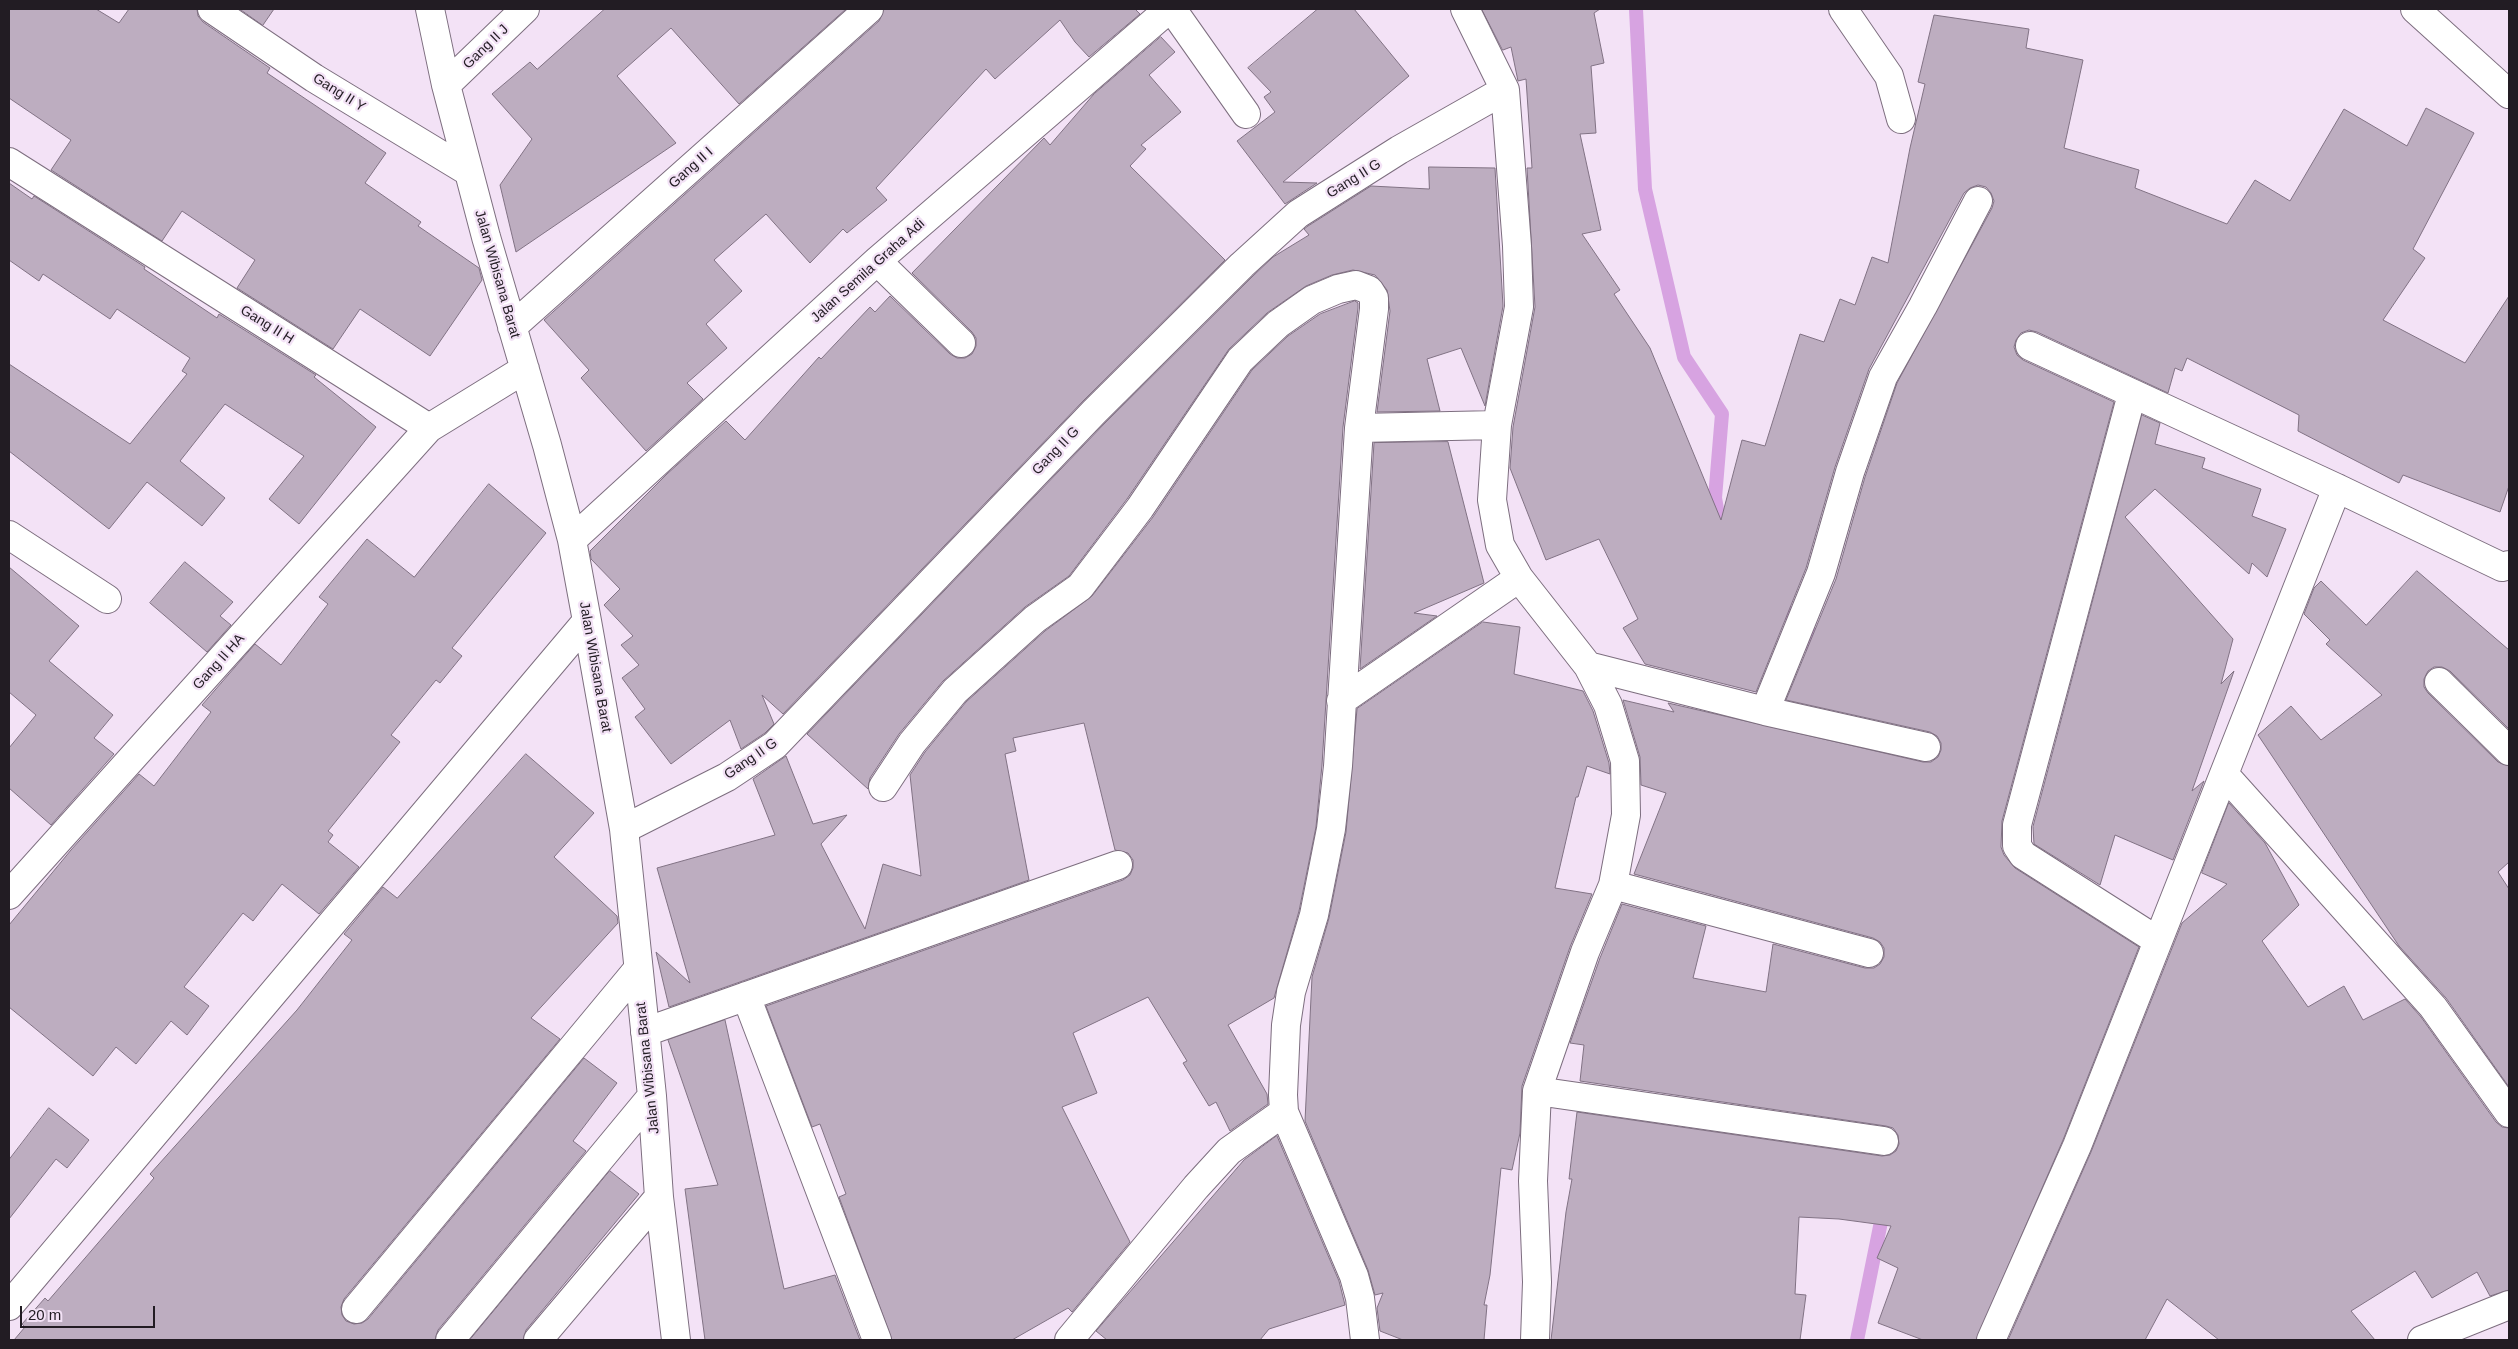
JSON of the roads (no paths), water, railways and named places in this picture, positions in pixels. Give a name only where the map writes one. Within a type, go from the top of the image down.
[{"type":"street","name":"Gang II Y","points":[[212,9],[314,78],[469,172]]},
{"type":"street","name":"Jalan Wibisana Barat","points":[[430,9],[446,85],[469,172],[572,540],[587,621],[624,829],[652,1096],[659,1197],[676,1340]]},
{"type":"street","name":"Gang II J","points":[[446,85],[525,9]]},
{"type":"street","name":"Gang II I","points":[[512,327],[869,9]]},
{"type":"street","points":[[1170,9],[1246,114]]},
{"type":"street","name":"Jalan Semila Graha Adi","points":[[572,540],[878,261],[1170,9]]},
{"type":"street","points":[[1465,9],[1505,90],[1517,246],[1519,307],[1497,425],[1492,500],[1500,546],[1519,578],[1588,666],[1608,705],[1624,761],[1626,815],[1613,885],[1585,952],[1537,1091],[1533,1181],[1537,1282],[1535,1340]]},
{"type":"street","points":[[1842,9],[1889,76],[1901,119]]},
{"type":"street","points":[[2415,9],[2509,94]]},
{"type":"street","name":"Gang II G","points":[[624,829],[727,777],[775,745],[1094,412],[1242,265],[1298,214],[1399,150],[1505,90]]},
{"type":"street","name":"Gang II H","points":[[9,162],[429,428]]},
{"type":"street","points":[[1766,712],[1821,574],[1850,472],[1883,378],[1978,201]]},
{"type":"street","points":[[878,261],[961,343]]},
{"type":"street","points":[[883,787],[912,743],[955,691],[1035,620],[1080,588],[1140,508],[1240,360],[1278,324],[1312,300],[1338,289],[1356,285],[1369,290],[1374,298],[1359,428],[1338,766],[1330,829],[1314,915],[1292,992],[1286,1025],[1283,1095],[1284,1112],[1354,1276],[1360,1298],[1365,1340]]},
{"type":"street","points":[[2030,346],[2337,488],[2502,568],[2509,565]]},
{"type":"street","points":[[429,428],[525,369]]},
{"type":"street","points":[[2132,394],[2017,825],[2017,846],[2023,855],[2158,941]]},
{"type":"street","points":[[1359,428],[1497,425]]},
{"type":"street","name":"Gang II HA","points":[[9,895],[429,428]]},
{"type":"street","points":[[1991,1340],[2077,1146],[2337,488]]},
{"type":"street","points":[[9,534],[107,599]]},
{"type":"street","points":[[1341,701],[1519,578]]},
{"type":"street","points":[[9,1306],[587,621]]},
{"type":"street","points":[[1588,666],[1766,712],[1926,747]]},
{"type":"street","points":[[2439,682],[2509,751]]},
{"type":"street","points":[[2224,774],[2433,1008],[2509,1113]]},
{"type":"street","points":[[645,1032],[823,967],[1118,865]]},
{"type":"street","points":[[1613,885],[1869,953]]},
{"type":"street","points":[[356,1309],[638,968]]},
{"type":"street","points":[[746,996],[877,1340]]},
{"type":"street","points":[[1537,1091],[1884,1141]]},
{"type":"street","points":[[450,1340],[652,1096]]},
{"type":"street","points":[[1068,1340],[1196,1187],[1229,1151],[1284,1112]]},
{"type":"street","points":[[538,1340],[659,1197]]},
{"type":"street","points":[[2422,1340],[2509,1305]]},
{"type":"waterway","points":[[1636,9],[1645,189],[1684,357],[1722,414],[1715,498],[1721,531]]},
{"type":"waterway","points":[[1774,601],[1811,633],[1814,658]]},
{"type":"waterway","points":[[1857,1340],[1884,1207]]}]
